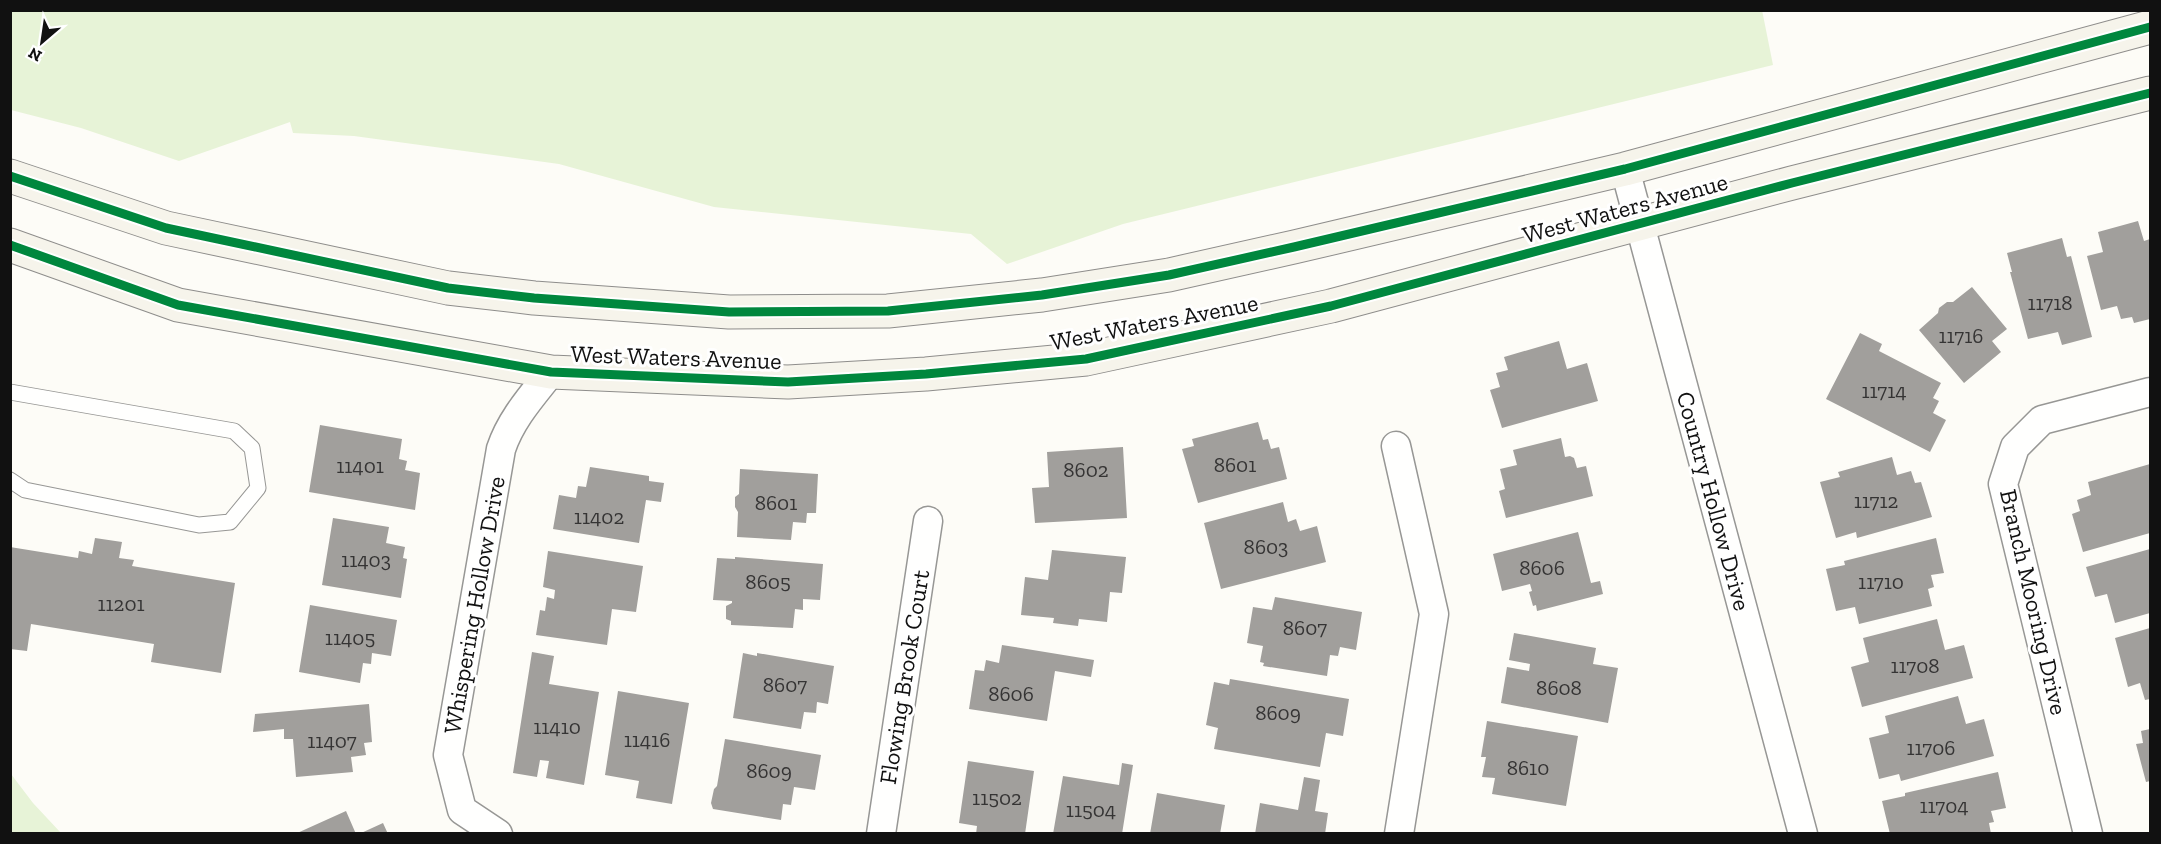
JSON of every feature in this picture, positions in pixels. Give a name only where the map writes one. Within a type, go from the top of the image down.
[{"type":"street","name":"West Waters Avenue","points":[[10,176],[166,228],[448,288],[534,298],[740,312],[888,311],[1042,295],[1146,278],[1294,247],[1625,170],[2151,27]]},
{"type":"street","name":"West Waters Avenue","points":[[10,245],[178,305],[551,372],[788,382],[926,374],[1086,359],[1331,306],[1792,183],[2151,93]]},
{"type":"street","name":"Country Hollow Drive","points":[[1625,170],[1803,834]]},
{"type":"street","name":"Whispering Hollow Drive","points":[[498,834],[462,810],[448,755],[501,449],[515,418],[551,372]]},
{"type":"street","name":"Branch Mooring Drive","points":[[2088,834],[2003,484],[2015,447],[2042,420],[2151,392]]},
{"type":"street","points":[[1396,446],[1434,614],[1399,834]]},
{"type":"street","name":"Flowing Brook Court","points":[[881,834],[928,521]]},
{"type":"lane","points":[[10,392],[234,431],[252,448],[258,488],[230,522],[199,525],[25,490],[10,480]]},
{"type":"green space","points":[[1762,10],[1773,65],[1123,224],[1007,264],[971,234],[714,207],[559,164],[354,136],[293,133],[290,122],[179,161],[81,128],[11,110],[11,11]]},
{"type":"green space","points":[[11,774],[33,803],[61,833],[11,833]]},
{"type":"building","points":[[2138,221],[2144,241],[2150,239],[2150,319],[2134,323],[2132,317],[2121,319],[2117,306],[2101,310],[2087,256],[2103,252],[2098,232]]},
{"type":"building","points":[[2062,238],[2067,257],[2071,256],[2092,337],[2062,345],[2058,332],[2028,339],[2007,253]]},
{"type":"building","points":[[1972,287],[2007,329],[1992,341],[2001,352],[1964,383],[1919,330],[1938,313],[1939,308],[1947,302],[1953,302]]},
{"type":"building","points":[[1860,333],[1882,344],[1879,351],[1941,383],[1933,398],[1939,401],[1933,413],[1946,420],[1930,452],[1826,399]]},
{"type":"building","points":[[1559,341],[1567,369],[1587,363],[1598,401],[1502,428],[1490,390],[1500,387],[1496,373],[1508,370],[1504,357]]},
{"type":"building","points":[[1258,422],[1263,440],[1268,439],[1271,449],[1279,447],[1287,479],[1198,503],[1182,449],[1194,446],[1192,439]]},
{"type":"building","points":[[320,425],[402,439],[399,459],[407,461],[405,470],[420,473],[415,510],[309,492]]},
{"type":"building","points":[[1561,438],[1565,457],[1574,458],[1577,468],[1586,466],[1593,496],[1506,518],[1499,491],[1505,489],[1500,469],[1517,465],[1513,450]]},
{"type":"building","points":[[1123,447],[1127,518],[1035,523],[1032,488],[1049,487],[1047,452]]},
{"type":"building","points":[[1892,457],[1897,475],[1911,471],[1915,483],[1921,482],[1932,517],[1857,538],[1856,532],[1836,538],[1820,482],[1840,477],[1838,472]]},
{"type":"building","points":[[2150,464],[2150,533],[2083,552],[2072,514],[2080,511],[2077,500],[2091,495],[2088,482]]},
{"type":"building","points":[[590,467],[649,476],[649,481],[664,483],[661,502],[646,500],[639,543],[553,529],[559,495],[576,498],[578,486],[586,487]]},
{"type":"building","points":[[740,469],[818,474],[816,513],[807,513],[806,523],[793,522],[791,540],[737,537],[738,512],[735,507],[735,497],[739,494]]},
{"type":"building","points":[[1283,502],[1288,522],[1296,519],[1300,531],[1317,526],[1326,562],[1221,589],[1204,523]]},
{"type":"building","points":[[333,518],[389,527],[386,543],[405,547],[403,558],[407,559],[401,598],[322,585]]},
{"type":"building","points":[[1578,532],[1591,583],[1600,581],[1603,594],[1537,611],[1529,592],[1532,591],[1530,584],[1502,591],[1493,554]]},
{"type":"building","points":[[95,538],[122,542],[119,558],[134,560],[132,566],[235,583],[221,673],[151,662],[154,644],[31,624],[27,651],[10,649],[10,547],[78,558],[79,551],[92,554]]},
{"type":"building","points":[[1936,538],[1944,573],[1931,575],[1934,587],[1928,589],[1932,606],[1859,624],[1855,607],[1836,611],[1826,569],[1845,565],[1844,561]]},
{"type":"building","points":[[2150,549],[2150,613],[2115,623],[2107,594],[2095,597],[2086,567]]},
{"type":"building","points":[[1052,550],[1126,557],[1122,593],[1110,592],[1107,622],[1079,619],[1078,626],[1053,623],[1054,618],[1021,615],[1025,577],[1048,580]]},
{"type":"building","points":[[548,551],[643,566],[636,612],[612,609],[607,645],[536,635],[540,610],[545,611],[547,597],[554,599],[555,590],[543,587]]},
{"type":"building","points":[[735,557],[823,564],[820,600],[803,599],[803,610],[795,609],[793,628],[731,625],[731,621],[726,619],[726,606],[732,601],[713,600],[717,558],[735,559]]},
{"type":"building","points":[[1275,597],[1362,612],[1356,650],[1340,647],[1338,656],[1330,655],[1327,676],[1263,666],[1264,663],[1260,662],[1263,646],[1247,643],[1253,607],[1272,610]]},
{"type":"building","points":[[310,605],[397,620],[391,656],[372,653],[371,664],[363,663],[360,683],[299,672]]},
{"type":"building","points":[[1937,619],[1945,650],[1964,645],[1973,678],[1862,707],[1851,667],[1869,662],[1863,638]]},
{"type":"building","points":[[2150,628],[2150,699],[2145,700],[2140,683],[2128,687],[2115,638]]},
{"type":"building","points":[[1514,633],[1596,648],[1593,664],[1618,668],[1608,723],[1501,703],[1507,667],[1529,671],[1530,664],[1509,660]]},
{"type":"building","points":[[1002,645],[1094,660],[1091,677],[1055,671],[1047,721],[969,709],[975,670],[984,671],[986,660],[999,663]]},
{"type":"building","points":[[532,652],[554,656],[549,684],[599,692],[584,785],[546,778],[549,761],[540,760],[537,777],[513,773]]},
{"type":"building","points":[[743,653],[757,656],[757,653],[834,666],[828,704],[817,702],[816,713],[804,712],[801,729],[733,718]]},
{"type":"building","points":[[1230,679],[1349,699],[1343,736],[1326,733],[1320,767],[1214,749],[1218,728],[1206,725],[1214,682],[1229,685]]},
{"type":"building","points":[[618,691],[689,703],[672,804],[636,798],[639,781],[605,775]]},
{"type":"building","points":[[1958,696],[1966,724],[1984,719],[1994,756],[1901,781],[1899,774],[1879,779],[1869,738],[1889,733],[1885,716]]},
{"type":"building","points":[[369,704],[372,742],[364,743],[366,755],[351,757],[353,772],[296,777],[293,739],[284,739],[284,729],[253,732],[255,714]]},
{"type":"building","points":[[1487,721],[1578,736],[1566,806],[1492,794],[1495,778],[1482,777],[1486,757],[1481,757]]},
{"type":"building","points":[[2150,729],[2150,781],[2146,782],[2136,744],[2143,743],[2141,731]]},
{"type":"building","points":[[725,739],[821,755],[815,790],[794,787],[791,805],[783,804],[781,820],[713,809],[711,803],[714,789],[717,786]]},
{"type":"building","points":[[968,761],[1034,771],[1025,834],[976,834],[977,826],[959,823]]},
{"type":"building","points":[[1122,763],[1133,765],[1122,834],[1053,834],[1063,776],[1119,785]]},
{"type":"building","points":[[1998,772],[2006,808],[1991,811],[1994,822],[1989,823],[1991,834],[1890,834],[1882,801],[1905,796],[1905,793]]},
{"type":"building","points":[[1304,777],[1320,780],[1315,811],[1328,813],[1325,834],[1255,834],[1260,803],[1298,810]]},
{"type":"building","points":[[1157,793],[1225,805],[1220,834],[1150,834]]},
{"type":"building","points":[[346,811],[356,834],[295,834]]},
{"type":"building","points":[[383,823],[388,834],[359,834]]},
{"type":"cycle path","points":[[10,176],[166,228],[448,288],[534,298],[729,312],[888,311],[1042,295],[1169,275],[1294,247],[1625,169],[2150,27]]},
{"type":"cycle path","points":[[10,245],[178,305],[551,372],[788,382],[926,374],[1086,359],[1331,306],[1792,183],[2150,93]]}]
